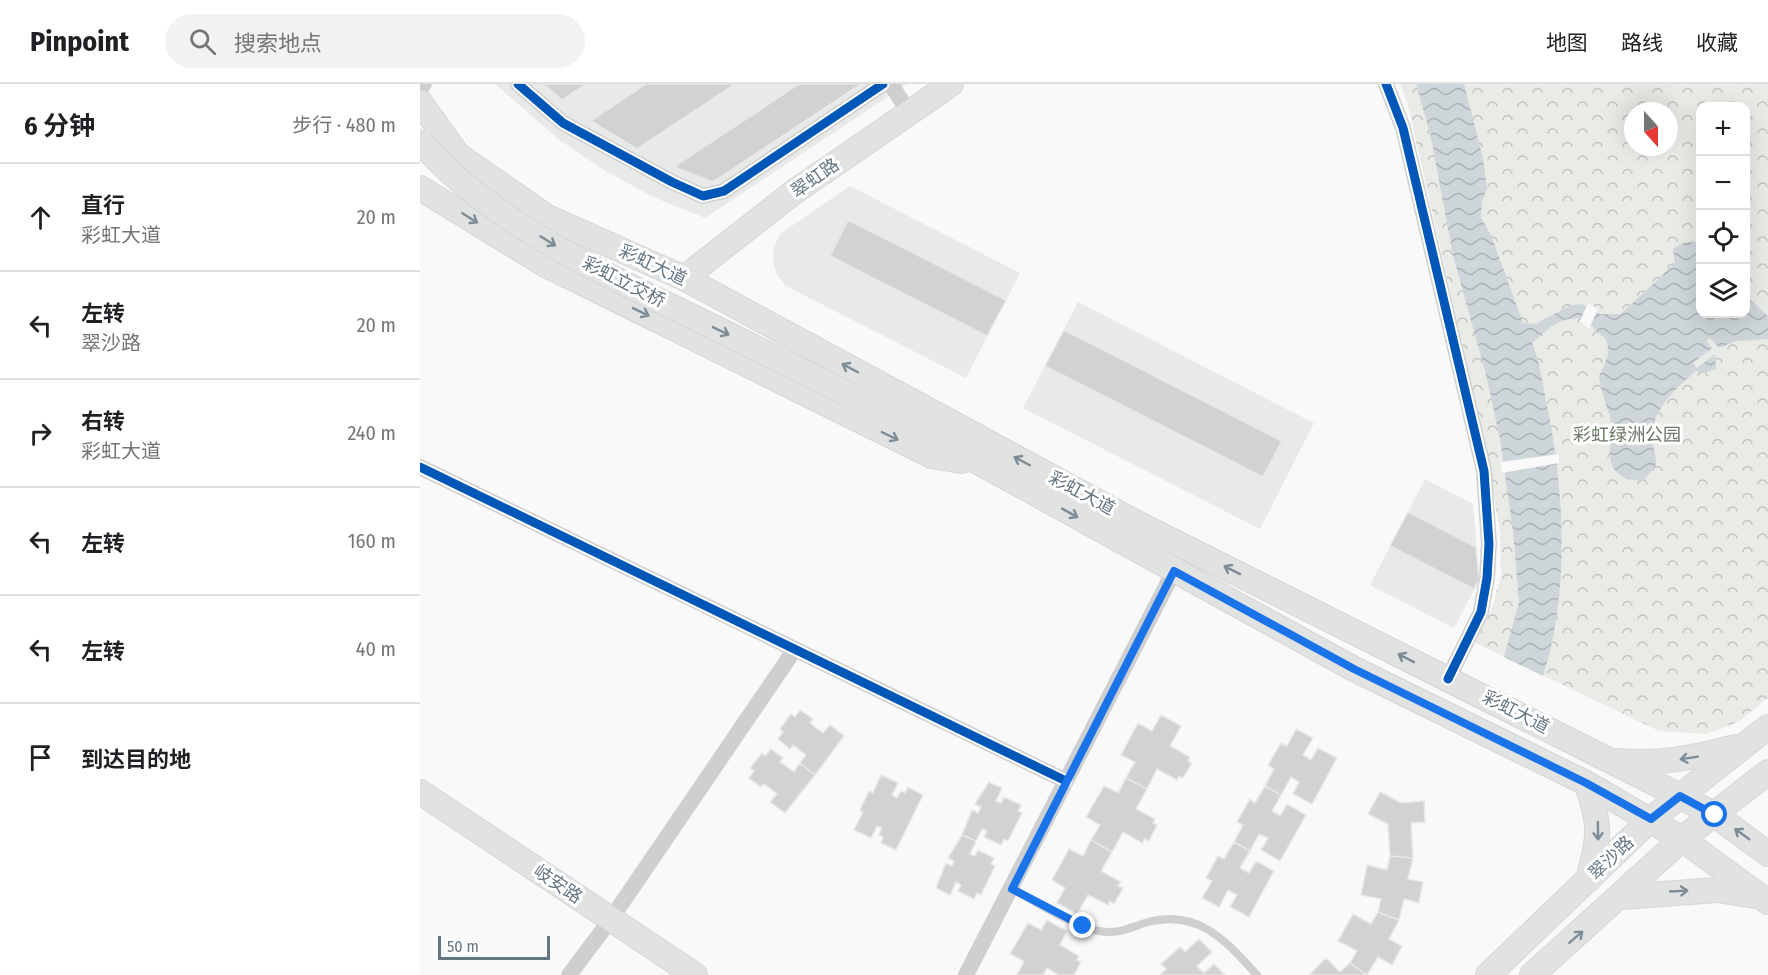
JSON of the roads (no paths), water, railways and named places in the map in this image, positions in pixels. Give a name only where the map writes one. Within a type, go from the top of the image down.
[{"type":"main road","name":"翠虹路","points":[[684,278],[794,192],[951,84]]},
{"type":"main road","name":"彩虹大道","points":[[420,102],[458,155],[547,217],[684,278],[1137,523],[1680,796],[1715,815],[1768,854]]},
{"type":"main road","name":"彩虹立交桥","points":[[420,141],[442,166],[486,203],[583,263],[848,394]]},
{"type":"main road","points":[[420,150],[436,142],[458,155]]},
{"type":"main road","points":[[420,188],[543,264],[921,451],[932,456],[982,464]]},
{"type":"main road","name":"彩虹大道","points":[[848,394],[982,464],[1354,669],[1586,783],[1682,839],[1765,899]]},
{"type":"main road","name":"翠沙路","points":[[1488,975],[1651,819],[1768,727]]},
{"type":"main road","points":[[1609,760],[1640,763],[1689,759],[1746,745]]},
{"type":"main road","name":"翠沙路","points":[[1532,975],[1621,897],[1682,839],[1768,772]]},
{"type":"main road","points":[[1586,783],[1596,811],[1599,836],[1588,880]]},
{"type":"main road","name":"岐安路","points":[[420,792],[696,975]]},
{"type":"main road","points":[[1621,897],[1717,890],[1765,899]]},
{"type":"street","points":[[420,88],[424,84]]},
{"type":"street","points":[[518,84],[563,123],[672,182],[703,195],[724,191],[883,84]]},
{"type":"street","points":[[891,84],[909,113]]},
{"type":"street","points":[[1386,84],[1403,128],[1484,471],[1489,544],[1485,590],[1481,612],[1448,678]]},
{"type":"street","points":[[420,467],[1066,781]]},
{"type":"street","points":[[966,975],[1174,571]]},
{"type":"street","points":[[570,975],[611,919],[795,649]]},
{"type":"lane","points":[[1012,889],[1098,931],[1129,930],[1148,922],[1168,919],[1188,921],[1207,928],[1224,939],[1257,975]]},
{"type":"water","points":[[1416,84],[1464,84],[1483,158],[1487,189],[1482,201],[1481,218],[1491,235],[1523,323],[1536,324],[1569,306],[1582,304],[1600,314],[1621,314],[1675,263],[1673,249],[1693,242],[1696,242],[1696,318],[1750,318],[1750,300],[1768,316],[1768,339],[1736,341],[1719,348],[1710,338],[1706,341],[1712,348],[1693,363],[1697,368],[1715,354],[1716,369],[1705,373],[1696,371],[1661,408],[1656,417],[1652,437],[1656,465],[1644,480],[1623,477],[1618,474],[1611,463],[1610,449],[1613,430],[1599,376],[1608,349],[1604,337],[1581,318],[1572,318],[1554,325],[1532,343],[1537,356],[1552,429],[1562,536],[1558,608],[1543,676],[1504,657],[1519,602],[1513,531],[1500,439],[1487,379],[1453,255],[1430,133]]},
{"type":"park label","name":"彩虹绿洲公园","points":[[1627,435]]}]
